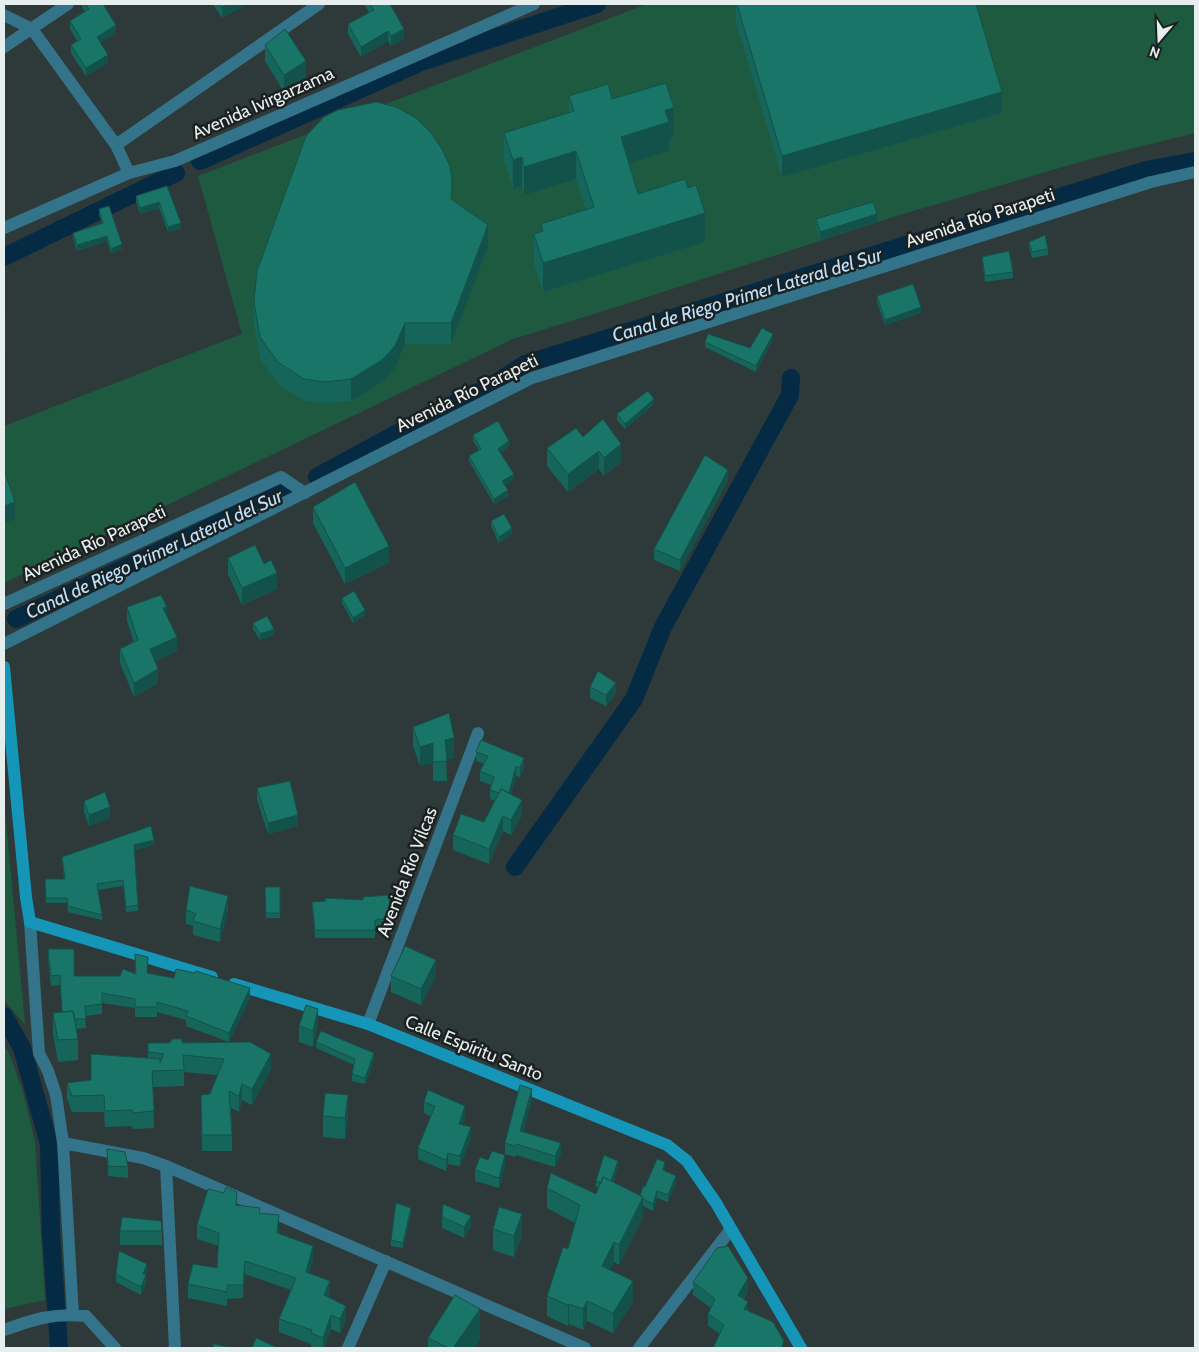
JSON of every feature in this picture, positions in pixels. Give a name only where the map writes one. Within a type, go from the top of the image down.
[{"type":"main road","points":[[4,667],[30,922]]},
{"type":"main road","name":"Calle Espíritu Santo","points":[[30,922],[368,1024],[667,1146],[687,1161],[716,1202],[801,1348]]},
{"type":"street","points":[[4,47],[68,4]]},
{"type":"street","points":[[116,146],[320,4]]},
{"type":"street","name":"Avenida Ivirgarzama","points":[[4,228],[129,173],[175,161],[534,4]]},
{"type":"street","points":[[4,14],[32,29],[116,146],[129,173]]},
{"type":"street","name":"Avenida Río Parapeti","points":[[4,644],[532,378],[1151,182],[1195,172]]},
{"type":"street","name":"Avenida Río Parapeti","points":[[4,604],[280,477],[305,493]]},
{"type":"street","name":"Avenida Río Vilcas","points":[[368,1024],[478,733]]},
{"type":"street","points":[[30,922],[39,1053],[48,1071],[56,1095],[63,1143],[69,1314]]},
{"type":"street","points":[[63,1143],[143,1158],[166,1166],[584,1348]]},
{"type":"street","points":[[166,1166],[175,1348]]},
{"type":"street","points":[[639,1348],[731,1229]]},
{"type":"street","points":[[348,1348],[386,1261]]},
{"type":"street","points":[[4,1330],[39,1317],[69,1314],[86,1316],[115,1348]]},
{"type":"green space","points":[[647,4],[1195,4],[1195,133],[1090,159],[893,217],[513,339],[4,583],[4,426],[242,334],[198,176]]},
{"type":"green space","points":[[4,801],[23,1002],[25,1025],[4,1000]]},
{"type":"green space","points":[[4,1046],[9,1053],[23,1092],[35,1141],[45,1300],[4,1309]]},
{"type":"building","points":[[85,4],[103,4],[116,25],[97,37],[108,55],[86,68],[71,45],[81,39],[70,21],[89,9]]},
{"type":"building","points":[[370,4],[390,4],[404,29],[391,36],[388,31],[361,47],[348,24],[374,10]]},
{"type":"building","points":[[737,4],[976,4],[1002,92],[782,156]]},
{"type":"building","points":[[285,29],[306,61],[284,75],[265,45]]},
{"type":"building","points":[[666,83],[674,108],[665,110],[669,122],[621,137],[638,194],[685,179],[688,188],[696,185],[705,213],[543,263],[534,234],[543,231],[541,224],[594,207],[576,151],[524,167],[522,157],[513,160],[504,133],[574,111],[569,96],[608,84],[612,99]]},
{"type":"building","points":[[376,102],[396,107],[416,118],[431,133],[442,149],[450,166],[452,181],[451,199],[488,225],[451,323],[405,323],[395,346],[382,360],[351,379],[324,382],[304,379],[278,362],[260,337],[254,302],[257,271],[306,136],[324,117],[338,110]]},
{"type":"building","points":[[167,186],[181,223],[168,227],[159,202],[140,208],[136,196]]},
{"type":"building","points":[[873,202],[877,214],[820,232],[816,219]]},
{"type":"building","points":[[109,206],[122,244],[111,249],[107,236],[77,245],[73,233],[103,223],[99,209]]},
{"type":"building","points":[[1045,235],[1048,249],[1032,252],[1029,242]]},
{"type":"building","points":[[1009,251],[1013,272],[985,276],[982,257]]},
{"type":"building","points":[[913,284],[921,307],[885,320],[877,296]]},
{"type":"building","points":[[5,319],[5,352],[4,352]]},
{"type":"building","points":[[762,328],[773,334],[756,366],[705,342],[708,334],[750,348]]},
{"type":"building","points":[[648,391],[654,399],[625,424],[617,414]]},
{"type":"building","points":[[603,419],[621,444],[604,458],[599,451],[568,474],[547,448],[576,428],[583,437]]},
{"type":"building","points":[[498,421],[509,441],[498,449],[514,474],[502,481],[508,490],[494,499],[469,456],[481,449],[473,435]]},
{"type":"building","points":[[705,455],[728,470],[680,560],[654,549]]},
{"type":"building","points":[[4,470],[15,502],[4,506]]},
{"type":"building","points":[[355,482],[389,546],[345,568],[313,507]]},
{"type":"building","points":[[504,514],[512,528],[499,537],[491,521]]},
{"type":"building","points":[[255,545],[264,564],[271,560],[277,573],[242,588],[228,558]]},
{"type":"building","points":[[354,591],[365,610],[353,618],[342,598]]},
{"type":"building","points":[[161,595],[167,607],[163,608],[177,637],[150,649],[158,669],[134,683],[120,649],[138,640],[127,607]]},
{"type":"building","points":[[267,616],[274,629],[260,634],[253,623]]},
{"type":"building","points":[[598,671],[616,683],[606,695],[590,687]]},
{"type":"building","points":[[449,713],[454,738],[445,740],[447,761],[433,762],[433,743],[420,747],[413,727]]},
{"type":"building","points":[[481,740],[524,758],[520,768],[516,766],[509,793],[501,789],[499,793],[490,790],[494,777],[480,771],[488,756],[476,752]]},
{"type":"building","points":[[290,781],[298,815],[268,823],[257,788]]},
{"type":"building","points":[[501,789],[522,800],[511,820],[503,816],[489,849],[453,835],[461,814],[484,822]]},
{"type":"building","points":[[105,792],[110,807],[89,815],[84,801]]},
{"type":"building","points":[[151,826],[154,840],[134,845],[138,905],[126,907],[123,880],[97,884],[102,915],[68,906],[67,898],[46,898],[45,879],[65,879],[62,857]]},
{"type":"building","points":[[190,886],[228,896],[220,929],[193,921],[196,914],[186,910]]},
{"type":"building","points":[[265,887],[280,887],[280,913],[266,913]]},
{"type":"building","points":[[389,895],[391,918],[375,920],[375,930],[315,930],[312,902],[326,901],[325,898],[363,900],[363,897]]},
{"type":"building","points":[[405,946],[436,960],[421,989],[391,976]]},
{"type":"building","points":[[48,949],[74,949],[74,976],[120,976],[123,969],[136,974],[135,954],[148,957],[147,973],[174,978],[176,969],[195,973],[196,971],[250,988],[229,1033],[186,1016],[188,1011],[157,1002],[157,1007],[135,1007],[135,999],[102,993],[102,1004],[85,1006],[86,1019],[75,1019],[73,1011],[62,1012],[60,975],[51,976]]},
{"type":"building","points":[[306,1005],[318,1009],[313,1031],[299,1026]]},
{"type":"building","points":[[73,1011],[78,1039],[58,1040],[53,1013]]},
{"type":"building","points":[[321,1031],[374,1053],[365,1078],[352,1074],[355,1059],[316,1042]]},
{"type":"building","points":[[172,1039],[182,1039],[182,1043],[250,1042],[271,1054],[252,1089],[242,1084],[239,1096],[229,1091],[232,1135],[202,1135],[201,1095],[210,1094],[224,1059],[183,1055],[184,1070],[152,1071],[154,1111],[133,1113],[132,1110],[105,1111],[104,1095],[72,1096],[67,1083],[91,1080],[91,1054],[160,1059],[160,1063],[164,1054],[148,1052],[148,1043],[170,1043]]},
{"type":"building","points":[[520,1085],[532,1089],[520,1131],[561,1143],[555,1156],[516,1144],[515,1146],[505,1143]]},
{"type":"building","points":[[428,1090],[465,1106],[459,1124],[471,1127],[460,1156],[448,1153],[446,1160],[418,1148],[435,1106],[424,1102]]},
{"type":"building","points":[[325,1093],[348,1095],[345,1118],[323,1116]]},
{"type":"building","points":[[107,1149],[125,1152],[128,1167],[108,1166]]},
{"type":"building","points":[[492,1151],[505,1155],[499,1178],[475,1170],[480,1157],[488,1160]]},
{"type":"building","points":[[604,1155],[618,1161],[611,1181],[603,1177],[601,1183],[596,1181]]},
{"type":"building","points":[[657,1159],[665,1162],[663,1170],[676,1176],[668,1195],[657,1191],[653,1204],[640,1196]]},
{"type":"building","points":[[551,1173],[596,1194],[603,1177],[643,1197],[619,1245],[614,1242],[602,1266],[633,1281],[613,1313],[587,1301],[583,1309],[547,1296],[563,1247],[568,1249],[580,1205],[547,1188]]},
{"type":"building","points":[[226,1187],[237,1192],[236,1205],[260,1208],[259,1213],[279,1215],[277,1233],[313,1246],[306,1272],[330,1281],[324,1295],[346,1306],[340,1319],[331,1315],[323,1338],[311,1333],[312,1330],[279,1319],[296,1278],[245,1261],[243,1285],[227,1285],[227,1292],[188,1284],[193,1264],[217,1268],[219,1233],[197,1225],[208,1189],[224,1193]]},
{"type":"building","points":[[396,1203],[411,1208],[403,1243],[391,1240]]},
{"type":"building","points":[[443,1204],[471,1216],[464,1227],[442,1217]]},
{"type":"building","points":[[499,1207],[522,1214],[514,1236],[493,1229]]},
{"type":"building","points":[[122,1217],[161,1221],[162,1231],[120,1231]]},
{"type":"building","points":[[728,1246],[748,1278],[738,1295],[748,1302],[744,1309],[773,1322],[784,1341],[781,1348],[713,1348],[724,1325],[708,1314],[715,1299],[693,1282],[717,1248]]},
{"type":"building","points":[[119,1251],[147,1264],[143,1274],[146,1275],[141,1287],[116,1274]]},
{"type":"building","points":[[455,1295],[480,1309],[453,1348],[449,1348],[428,1338]]},
{"type":"building","points":[[256,1338],[278,1348],[252,1348]]},
{"type":"building","points":[[213,1344],[234,1348],[213,1348]]},
{"type":"waterway","points":[[200,161],[421,62],[597,4]]},
{"type":"waterway","name":"Canal de Riego Primer Lateral del Sur","points":[[317,477],[429,416],[491,386],[525,364],[1146,170],[1195,161]]},
{"type":"waterway","points":[[4,257],[176,173]]},
{"type":"waterway","points":[[515,867],[634,699],[663,627],[790,395],[791,378]]},
{"type":"waterway","name":"Canal de Riego Primer Lateral del Sur","points":[[16,619],[291,489]]},
{"type":"waterway","points":[[4,1016],[22,1048],[49,1144],[51,1234],[59,1348]]}]
